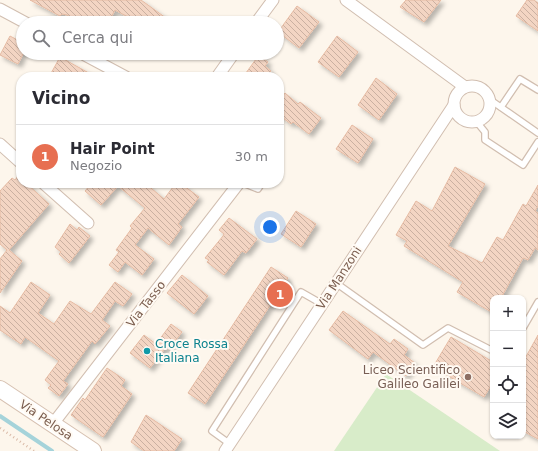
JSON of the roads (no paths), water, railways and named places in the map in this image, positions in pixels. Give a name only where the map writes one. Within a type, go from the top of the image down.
[{"type":"main road","name":"Via Pelosa","points":[[0,389],[93,451]]},
{"type":"street","points":[[261,16],[273,0]]},
{"type":"street","points":[[346,0],[465,87],[477,87],[482,89],[489,99],[489,110],[481,119],[441,124]]},
{"type":"street","points":[[0,9],[16,18]]},
{"type":"street","points":[[94,60],[117,72]]},
{"type":"street","points":[[221,72],[229,60]]},
{"type":"street","points":[[465,87],[456,94],[454,105],[457,115],[471,121]]},
{"type":"street","name":"Via Manzoni","points":[[228,447],[454,105]]},
{"type":"street","points":[[0,144],[16,158]]},
{"type":"street","points":[[49,188],[88,223]]},
{"type":"street","name":"Via Tasso","points":[[52,424],[235,188]]},
{"type":"lane","points":[[502,108],[520,79],[538,90]]},
{"type":"lane","points":[[489,99],[538,133]]},
{"type":"lane","points":[[471,121],[485,132],[486,140],[524,165],[538,142]]},
{"type":"lane","points":[[336,283],[423,345],[448,328],[490,350]]},
{"type":"lane","points":[[228,447],[212,431],[301,292],[322,304]]},
{"type":"lane","points":[[526,323],[538,302]]},
{"type":"waterway","points":[[0,416],[52,451]]},
{"type":"place","name":"Hair Point","points":[[280,294]]},
{"type":"place","name":"Croce Rossa Italiana","points":[[147,351]]},
{"type":"place","name":"Liceo Scientifico Galileo Galilei","points":[[468,377]]}]
